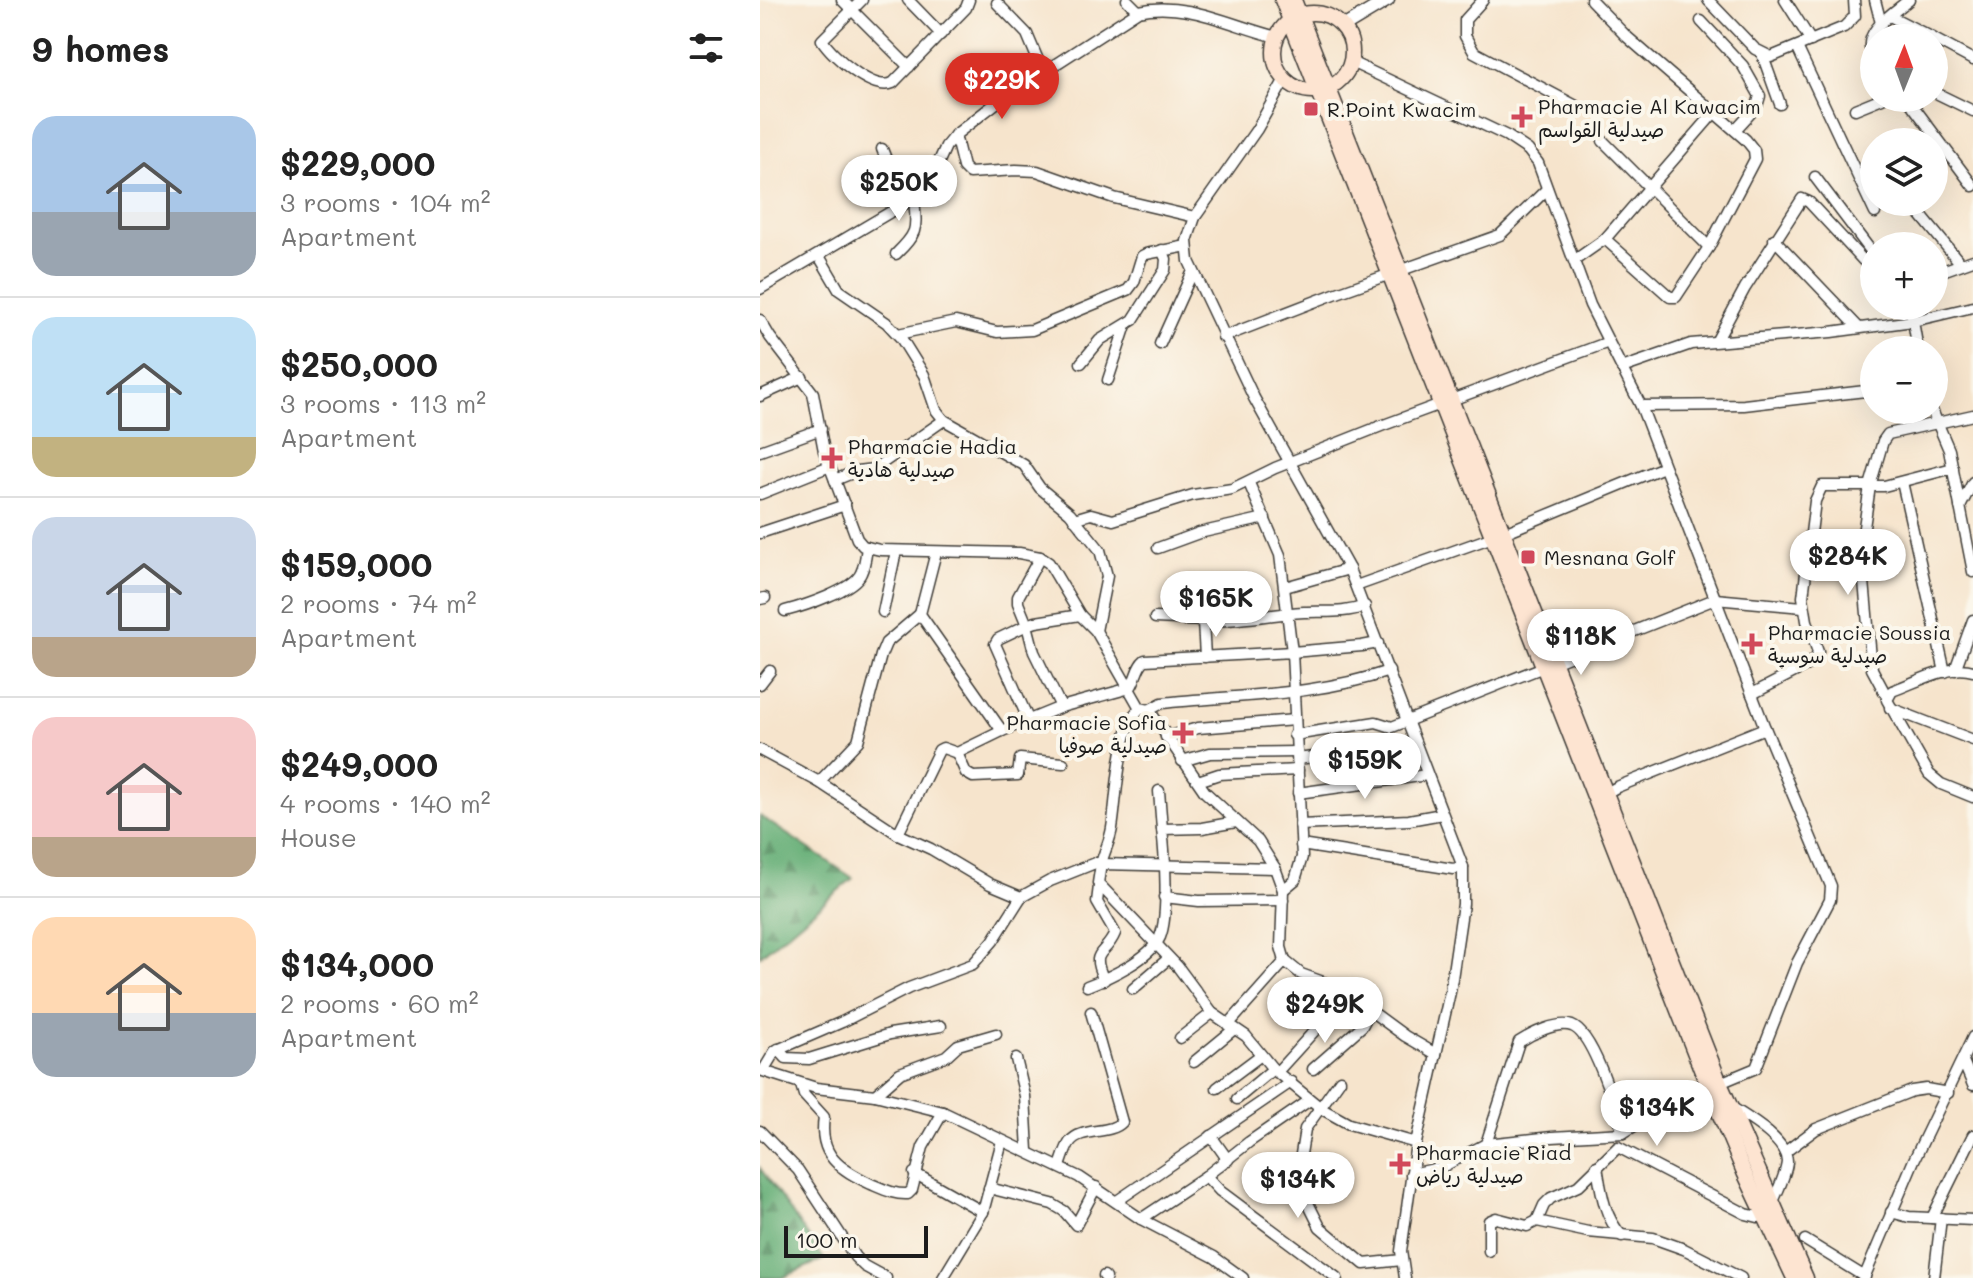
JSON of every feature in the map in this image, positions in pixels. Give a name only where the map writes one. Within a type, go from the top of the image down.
[{"type":"main road","points":[[1282,0],[1295,18],[1715,1080],[1744,1172],[1770,1208],[1806,1278]]},
{"type":"main road","points":[[1294,0],[1295,18]]},
{"type":"main road","points":[[1323,14],[1343,27],[1351,44],[1351,62],[1342,77],[1323,89],[1300,88],[1285,79],[1274,59],[1277,37],[1295,18],[1323,14]]},
{"type":"main road","points":[[1715,1080],[1730,1107],[1794,1278]]},
{"type":"street","points":[[842,0],[909,67]]},
{"type":"street","points":[[862,0],[824,37],[823,43],[868,82],[878,86],[893,83],[966,8],[969,0]]},
{"type":"street","points":[[908,0],[941,34]]},
{"type":"street","points":[[1127,0],[1138,11]]},
{"type":"street","points":[[1343,27],[1388,0]]},
{"type":"street","points":[[1591,0],[1626,36],[1735,130],[1754,150],[1755,159],[1709,247],[1676,297],[1670,297],[1605,239]]},
{"type":"street","points":[[1708,0],[1762,54],[1780,104]]},
{"type":"street","points":[[1785,0],[1811,41]]},
{"type":"street","points":[[1762,54],[1777,56],[1844,27],[1856,12],[1854,0]]},
{"type":"street","points":[[1875,0],[1885,20],[1896,24]]},
{"type":"street","points":[[1882,24],[1908,0]]},
{"type":"street","points":[[1479,1],[1465,20],[1465,36],[1474,52],[1576,106]]},
{"type":"street","points":[[997,3],[1027,34],[1043,72]]},
{"type":"street","points":[[760,289],[904,204],[930,178],[955,135],[1043,72],[1104,36],[1138,11],[1163,7],[1188,10],[1277,37]]},
{"type":"street","points":[[1701,21],[1743,66],[1758,90],[1757,106],[1735,130]]},
{"type":"street","points":[[1948,46],[1973,60]]},
{"type":"street","points":[[1797,47],[1860,181]]},
{"type":"street","points":[[1351,62],[1521,145],[1538,163],[1590,305],[1606,343],[1641,406],[1765,728],[1831,886],[1830,900],[1797,963],[1756,1068],[1715,1080],[1617,1134],[1486,1144],[1440,1168],[1411,1174]]},
{"type":"street","points":[[1285,79],[1257,129],[1195,217],[1187,246],[1193,271],[1223,337],[1349,569],[1463,867],[1464,890],[1456,953],[1411,1174],[1402,1260],[1405,1278]]},
{"type":"street","points":[[1948,99],[1973,111]]},
{"type":"street","points":[[1855,109],[1860,107]]},
{"type":"street","points":[[1918,112],[1973,186]]},
{"type":"street","points":[[1575,260],[1605,239],[1714,113]]},
{"type":"street","points":[[955,135],[963,167],[969,173],[1037,171],[1114,198],[1195,217]]},
{"type":"street","points":[[1603,141],[1709,247]]},
{"type":"street","points":[[882,149],[904,204]]},
{"type":"street","points":[[1815,177],[1860,236]]},
{"type":"street","points":[[1223,337],[1500,235],[1547,189]]},
{"type":"street","points":[[896,254],[914,237],[914,196]]},
{"type":"street","points":[[1717,340],[1799,201],[1806,200],[1860,257]]},
{"type":"street","points":[[1922,216],[1961,264]]},
{"type":"street","points":[[1774,239],[1858,327]]},
{"type":"street","points":[[898,334],[956,322],[997,332],[1032,330],[1128,290],[1134,282],[1142,256],[1187,246]]},
{"type":"street","points":[[1081,363],[1100,340],[1133,320],[1165,270],[1166,259],[1162,250]]},
{"type":"street","points":[[819,256],[839,290],[898,334],[924,375],[936,410],[944,420],[1024,465],[1046,495],[1070,513],[1100,550],[1106,567],[1106,584],[1096,631]]},
{"type":"street","points":[[1948,269],[1973,260]]},
{"type":"street","points":[[1160,344],[1193,271]]},
{"type":"street","points":[[1622,368],[1677,347],[1717,340],[1775,338],[1913,321],[1973,307]]},
{"type":"street","points":[[760,320],[813,393],[830,466],[857,539],[867,547],[896,551],[1019,553],[1040,557],[1049,563],[1080,615],[1096,631],[1130,688],[1182,761],[1205,792],[1258,841],[1275,868],[1283,895],[1281,947],[1285,961],[1301,974],[1347,995],[1436,1054]]},
{"type":"street","points":[[1913,321],[1916,336]]},
{"type":"street","points":[[1108,380],[1126,325]]},
{"type":"street","points":[[1074,519],[1091,514],[1113,520],[1193,495],[1232,489],[1290,462],[1606,343]]},
{"type":"street","points":[[761,392],[802,377]]},
{"type":"street","points":[[1641,406],[1744,405],[1860,392]]},
{"type":"street","points":[[1948,420],[1973,415]]},
{"type":"street","points":[[835,480],[857,471],[874,469],[944,420]]},
{"type":"street","points":[[1930,424],[1888,434],[1883,441],[1870,486],[1861,548],[1872,669],[1929,774],[1941,784],[1973,797]]},
{"type":"street","points":[[1939,424],[1953,468],[1973,572]]},
{"type":"street","points":[[760,451],[821,429]]},
{"type":"street","points":[[760,494],[830,466]]},
{"type":"street","points":[[1356,586],[1499,535],[1664,467]]},
{"type":"street","points":[[1752,694],[1798,671],[1816,658],[1818,652],[1803,607],[1817,492],[1827,484],[1870,486],[1902,482],[1953,468]]},
{"type":"street","points":[[1902,482],[1950,671]]},
{"type":"street","points":[[1960,507],[1973,482]]},
{"type":"street","points":[[1164,897],[1199,901],[1283,895],[1295,880],[1302,857],[1294,735],[1295,692],[1285,587],[1280,555],[1249,483]]},
{"type":"street","points":[[760,533],[845,505]]},
{"type":"street","points":[[1158,548],[1199,533],[1265,518]]},
{"type":"street","points":[[785,611],[839,592],[855,582],[861,575],[867,547]]},
{"type":"street","points":[[883,612],[896,551]]},
{"type":"street","points":[[819,782],[858,741],[881,655],[886,643],[920,614],[936,552]]},
{"type":"street","points":[[1040,557],[1018,597],[1018,603],[1034,652],[1061,707]]},
{"type":"street","points":[[1285,587],[1349,569]]},
{"type":"street","points":[[1294,735],[1376,722],[1392,727],[1715,599],[1803,607]]},
{"type":"street","points":[[1155,618],[1203,621],[1339,612],[1365,606]]},
{"type":"street","points":[[920,614],[1002,731]]},
{"type":"street","points":[[1028,719],[995,644],[998,639],[1027,625],[1080,615]]},
{"type":"street","points":[[1950,671],[1973,620]]},
{"type":"street","points":[[1203,621],[1205,657]]},
{"type":"street","points":[[898,834],[939,750],[943,748],[957,753],[1028,719],[1130,688],[1140,664],[1145,660],[1292,652],[1378,643]]},
{"type":"street","points":[[760,684],[770,671]]},
{"type":"street","points":[[1104,980],[1096,957],[1115,933],[1097,902],[1098,877],[1112,832],[1118,770],[1135,713],[1162,703],[1295,692],[1353,683],[1389,671]]},
{"type":"street","points":[[1889,702],[1892,691],[1950,671],[1973,671]]},
{"type":"street","points":[[1889,702],[1973,740]]},
{"type":"street","points":[[1166,737],[1198,728],[1295,720]]},
{"type":"street","points":[[1601,796],[1765,728]]},
{"type":"street","points":[[1198,781],[1219,774],[1415,743]]},
{"type":"street","points":[[760,750],[819,782],[898,834],[931,849],[990,884],[1021,897]]},
{"type":"street","points":[[957,753],[966,773],[973,777],[1018,775],[1020,759],[1063,763]]},
{"type":"street","points":[[1182,761],[1210,753],[1298,761]]},
{"type":"street","points":[[1298,793],[1427,775]]},
{"type":"street","points":[[1087,986],[1122,970],[1155,944],[1161,933],[1166,867],[1159,791]]},
{"type":"street","points":[[1300,825],[1409,820],[1442,814]]},
{"type":"street","points":[[1162,829],[1202,828],[1236,822]]},
{"type":"street","points":[[1301,845],[1453,869],[1463,867]]},
{"type":"street","points":[[1243,1278],[1214,1257],[1141,1219],[1060,1166],[943,1112],[875,1095],[801,1085],[762,1072],[778,1049],[842,1022],[909,988],[973,964],[993,941],[1021,897],[1050,881],[1095,863],[1275,868]]},
{"type":"street","points":[[1099,886],[1178,967],[1212,1013],[1253,1042],[1275,1070],[1310,1100],[1349,1124],[1416,1143]]},
{"type":"street","points":[[1133,989],[1168,959]]},
{"type":"street","points":[[1194,1062],[1230,1028],[1285,961]]},
{"type":"street","points":[[1237,1099],[1275,1070],[1347,995]]},
{"type":"street","points":[[1313,1069],[1362,1026],[1370,1011]]},
{"type":"street","points":[[1060,1166],[1072,1140],[1118,1126],[1122,1122],[1091,1012]]},
{"type":"street","points":[[1180,1038],[1212,1013]]},
{"type":"street","points":[[1486,1144],[1519,1042],[1555,1026],[1571,1025],[1585,1035],[1612,1100],[1618,1147]]},
{"type":"street","points":[[778,1049],[786,1058],[809,1059],[880,1036],[941,1026]]},
{"type":"street","points":[[875,1095],[900,1073],[946,1056],[958,1045],[996,1034]]},
{"type":"street","points":[[1805,1240],[1865,1277],[1891,1212],[1973,1037]]},
{"type":"street","points":[[1217,1088],[1261,1055]]},
{"type":"street","points":[[1016,1059],[1025,1096],[1028,1151]]},
{"type":"street","points":[[1963,1061],[1972,1078]]},
{"type":"street","points":[[1340,1080],[1305,1129],[1298,1173],[1300,1187],[1320,1227],[1364,1264],[1402,1260]]},
{"type":"street","points":[[1117,1201],[1291,1082]]},
{"type":"street","points":[[801,1085],[804,1095],[824,1117],[824,1144],[843,1170],[903,1195],[912,1190],[923,1147],[943,1112]]},
{"type":"street","points":[[1785,1152],[1816,1129],[1912,1091],[1926,1089],[1948,1093]]},
{"type":"street","points":[[1141,1219],[1310,1100]]},
{"type":"street","points":[[1618,1147],[1746,1214],[1758,1217],[1770,1208],[1787,1165],[1785,1152],[1758,1125],[1730,1107]]},
{"type":"street","points":[[760,1131],[798,1170],[855,1257],[864,1266],[886,1278]]},
{"type":"street","points":[[1934,1278],[1937,1218],[1973,1135]]},
{"type":"street","points":[[1211,1136],[1228,1160]]},
{"type":"street","points":[[943,1278],[983,1212],[1002,1141]]},
{"type":"street","points":[[1537,1221],[1551,1198],[1578,1186],[1618,1147]]},
{"type":"street","points":[[1597,1166],[1608,1215],[1622,1236]]},
{"type":"street","points":[[914,1173],[983,1212]]},
{"type":"street","points":[[1206,1176],[1220,1191],[1337,1278]]},
{"type":"street","points":[[989,1188],[1052,1204],[1066,1212],[1076,1225],[1096,1187]]},
{"type":"street","points":[[1891,1212],[1973,1220]]},
{"type":"street","points":[[1489,1251],[1489,1221],[1496,1218],[1527,1226],[1537,1221],[1588,1232],[1653,1238],[1684,1249],[1741,1278]]},
{"type":"green space","points":[[760,816],[853,878],[760,956]]},
{"type":"green space","points":[[760,1168],[824,1259],[782,1278],[760,1278]]},
{"type":"place","name":"R.Point Kwacim","points":[[1311,109]]},
{"type":"place","name":"Pharmacie Al Kawacim صيدلية القواسم","points":[[1522,117]]},
{"type":"place","name":"Pharmacie Hadia صيدلية هادية","points":[[832,458]]},
{"type":"place","name":"Mesnana Golf","points":[[1528,557]]},
{"type":"place","name":"Pharmacie Soussia صيدلية سوسية","points":[[1752,644]]},
{"type":"place","name":"Pharmacie Sofia صيدلية صوفيا","points":[[1183,733]]},
{"type":"place","name":"Pharmacie Riad صيدلية رياض","points":[[1400,1164]]}]
